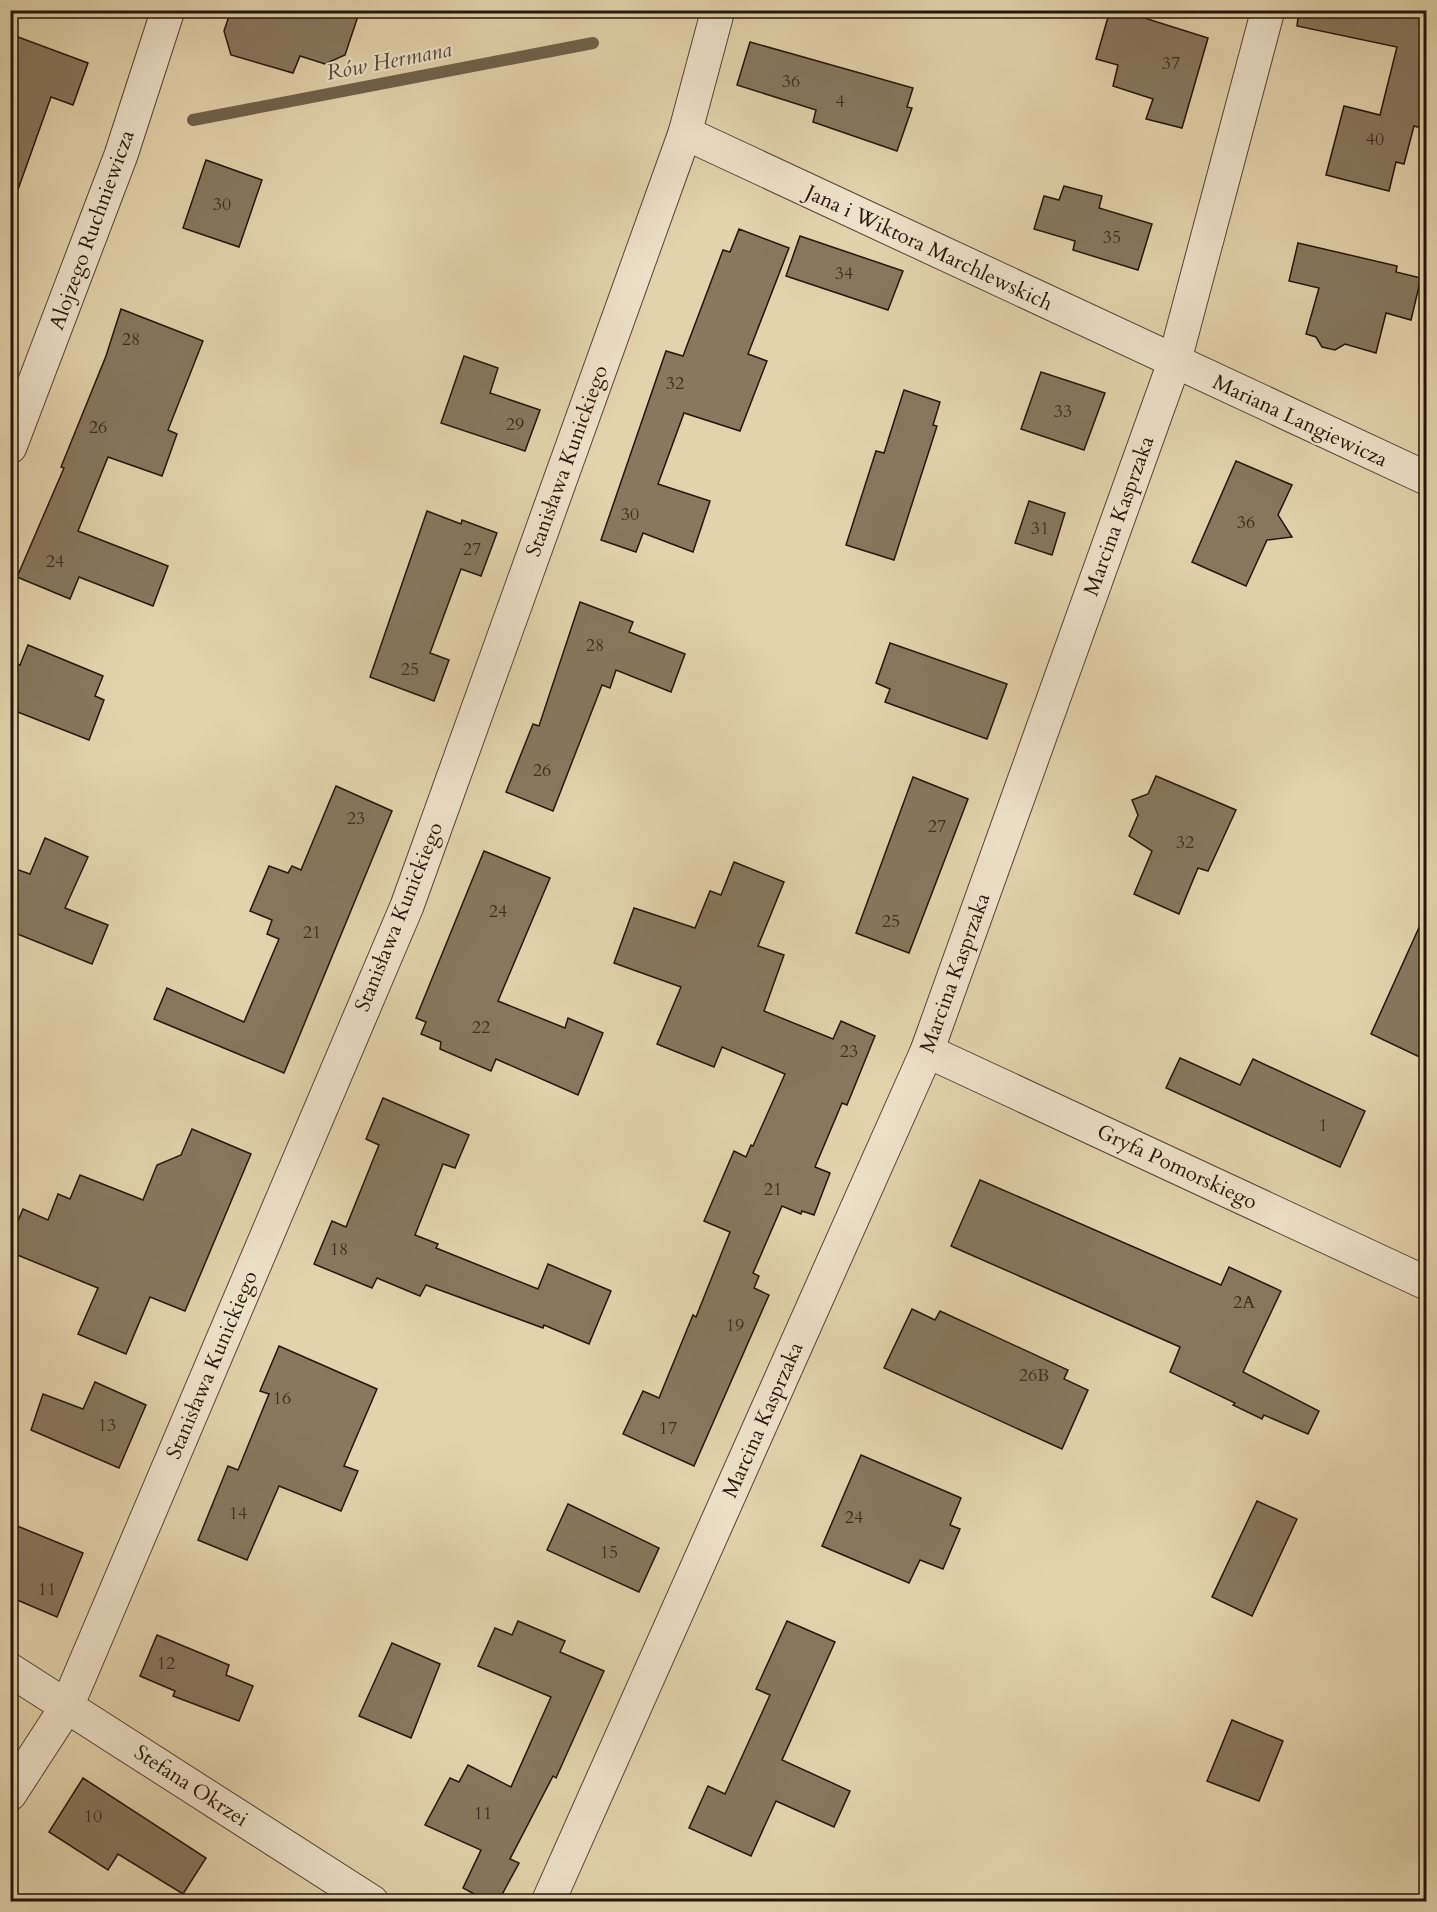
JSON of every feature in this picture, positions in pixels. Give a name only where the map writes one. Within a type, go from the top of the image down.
[{"type":"street","name":"Alojzego Ruchniewicza","points":[[10,447],[121,155],[168,10]]},
{"type":"street","name":"Stanisława Kunickiego","points":[[10,1794],[67,1706],[407,906],[685,133],[718,10]]},
{"type":"street","name":"Marcina Kasprzaka","points":[[548,1902],[927,1051],[1174,363],[1268,10]]},
{"type":"street","name":"Jana i Wiktora Marchlewskich","points":[[685,133],[1174,363]]},
{"type":"street","name":"Mariana Langiewicza","points":[[1174,363],[1426,478]]},
{"type":"street","name":"Gryfa Pomorskiego","points":[[927,1051],[1426,1283]]},
{"type":"street","name":"Stefana Okrzei","points":[[10,1670],[372,1902]]},
{"type":"building","points":[[231,10],[360,10],[345,55],[325,64],[300,56],[293,73],[231,55],[224,31]]},
{"type":"building","points":[[1110,10],[1119,10],[1208,38],[1182,128],[1146,119],[1153,99],[1113,86],[1118,65],[1096,59]]},
{"type":"building","points":[[1299,10],[1426,10],[1426,105],[1421,128],[1414,126],[1404,164],[1396,162],[1389,191],[1326,175],[1344,106],[1380,115],[1397,47],[1297,26]]},
{"type":"building","points":[[10,34],[88,63],[73,105],[51,97],[15,198],[10,197]]},
{"type":"building","points":[[750,42],[913,88],[907,107],[912,108],[897,151],[813,122],[816,110],[737,85]]},
{"type":"building","points":[[206,160],[262,180],[239,247],[183,228]]},
{"type":"building","points":[[1064,186],[1102,196],[1099,208],[1152,224],[1138,270],[1073,250],[1075,241],[1034,229],[1044,196],[1059,200]]},
{"type":"building","points":[[739,229],[789,248],[748,354],[767,361],[740,431],[684,413],[658,484],[710,501],[693,552],[643,533],[636,552],[601,540],[666,351],[683,356],[723,250],[730,252]]},
{"type":"building","points":[[800,236],[903,271],[888,310],[786,276]]},
{"type":"building","points":[[1298,243],[1397,266],[1396,272],[1421,278],[1411,320],[1386,313],[1376,353],[1345,344],[1335,350],[1322,347],[1316,337],[1306,334],[1319,288],[1289,281]]},
{"type":"building","points":[[121,309],[203,341],[168,430],[177,434],[162,476],[108,457],[78,531],[168,566],[153,606],[79,577],[70,599],[17,577],[64,468],[61,467],[106,356]]},
{"type":"building","points":[[464,356],[498,368],[490,393],[540,410],[525,451],[441,423]]},
{"type":"building","points":[[1041,372],[1105,393],[1084,450],[1021,429]]},
{"type":"building","points":[[904,390],[940,402],[933,425],[937,426],[894,560],[846,545],[876,451],[884,453]]},
{"type":"building","points":[[1236,461],[1292,485],[1278,515],[1292,537],[1267,540],[1246,586],[1192,562]]},
{"type":"building","points":[[1029,501],[1065,513],[1052,555],[1015,543]]},
{"type":"building","points":[[427,511],[461,524],[462,520],[497,533],[481,576],[461,569],[430,653],[449,660],[434,701],[370,677]]},
{"type":"building","points":[[580,602],[633,622],[629,632],[685,654],[671,692],[616,670],[610,688],[602,685],[553,811],[506,792],[533,724],[539,726]]},
{"type":"building","points":[[890,643],[1007,684],[987,739],[885,702],[890,689],[876,683]]},
{"type":"building","points":[[28,645],[103,676],[95,696],[104,700],[89,740],[10,709],[10,662],[20,665]]},
{"type":"building","points":[[1156,776],[1236,810],[1208,871],[1198,868],[1179,914],[1134,894],[1152,851],[1129,836],[1138,815],[1132,800],[1148,794]]},
{"type":"building","points":[[913,777],[968,799],[909,953],[856,933]]},
{"type":"building","points":[[336,786],[392,811],[284,1073],[154,1019],[167,988],[244,1022],[279,939],[267,934],[272,920],[250,911],[269,866],[288,873],[292,866],[301,870]]},
{"type":"building","points":[[45,838],[88,857],[65,908],[108,925],[92,964],[10,931],[10,867],[30,874]]},
{"type":"building","points":[[484,851],[550,878],[498,1001],[565,1028],[568,1018],[603,1033],[578,1095],[496,1059],[491,1071],[440,1049],[441,1042],[421,1034],[426,1022],[416,1018]]},
{"type":"building","points":[[734,862],[784,882],[758,946],[784,955],[764,1011],[833,1039],[841,1021],[875,1036],[847,1105],[842,1103],[815,1167],[830,1173],[814,1215],[802,1211],[801,1214],[782,1206],[753,1273],[759,1276],[754,1288],[769,1295],[694,1466],[623,1434],[643,1391],[659,1398],[693,1315],[696,1317],[730,1232],[704,1221],[734,1151],[746,1157],[785,1074],[722,1047],[714,1067],[657,1044],[681,987],[614,963],[634,908],[695,928],[710,891],[721,895]]},
{"type":"building","points":[[1426,912],[1426,1060],[1371,1034]]},
{"type":"building","points":[[1180,1058],[1240,1085],[1253,1059],[1365,1111],[1340,1167],[1166,1088]]},
{"type":"building","points":[[383,1098],[469,1135],[455,1168],[443,1164],[415,1235],[438,1244],[436,1248],[538,1289],[548,1264],[611,1291],[589,1344],[544,1325],[543,1328],[426,1285],[420,1296],[377,1278],[372,1288],[314,1264],[332,1221],[346,1227],[379,1145],[366,1139]]},
{"type":"building","points":[[192,1129],[251,1154],[185,1311],[150,1297],[126,1354],[78,1334],[98,1288],[10,1252],[10,1240],[23,1209],[48,1220],[58,1194],[70,1199],[80,1175],[143,1200],[157,1165],[181,1155]]},
{"type":"building","points":[[980,1180],[1221,1285],[1229,1267],[1281,1291],[1243,1372],[1319,1411],[1308,1434],[1264,1415],[1262,1419],[1233,1405],[1235,1403],[1170,1372],[1180,1347],[951,1246]]},
{"type":"building","points":[[912,1309],[935,1320],[940,1311],[1068,1370],[1064,1379],[1088,1390],[1062,1449],[884,1368]]},
{"type":"building","points":[[279,1346],[377,1389],[344,1466],[358,1471],[341,1511],[279,1486],[247,1560],[198,1540],[228,1466],[238,1470],[269,1394],[260,1391]]},
{"type":"building","points":[[95,1382],[146,1405],[119,1468],[31,1430],[43,1394],[83,1409]]},
{"type":"building","points":[[861,1455],[961,1498],[950,1525],[960,1529],[943,1569],[920,1560],[909,1583],[822,1546]]},
{"type":"building","points":[[1257,1501],[1297,1519],[1252,1616],[1212,1597]]},
{"type":"building","points":[[568,1504],[659,1548],[639,1592],[547,1550]]},
{"type":"building","points":[[10,1523],[83,1553],[57,1617],[10,1597]]},
{"type":"building","points":[[518,1621],[565,1641],[560,1652],[604,1671],[556,1778],[553,1776],[510,1859],[519,1863],[498,1902],[489,1902],[463,1888],[481,1850],[425,1825],[450,1778],[459,1782],[468,1765],[511,1787],[551,1697],[478,1666],[495,1628],[512,1635]]},
{"type":"building","points":[[787,1621],[835,1642],[782,1760],[850,1791],[834,1827],[776,1801],[751,1856],[689,1828],[708,1786],[725,1794],[770,1695],[756,1689]]},
{"type":"building","points":[[157,1635],[229,1665],[226,1675],[253,1686],[239,1721],[173,1696],[175,1691],[140,1676]]},
{"type":"building","points":[[392,1643],[440,1664],[411,1738],[359,1716]]},
{"type":"building","points":[[1232,1720],[1283,1741],[1259,1801],[1207,1781]]},
{"type":"building","points":[[83,1778],[206,1858],[183,1894],[118,1854],[108,1870],[49,1832]]},
{"type":"waterway","name":"Rów Hermana","points":[[193,120],[593,43]]}]
